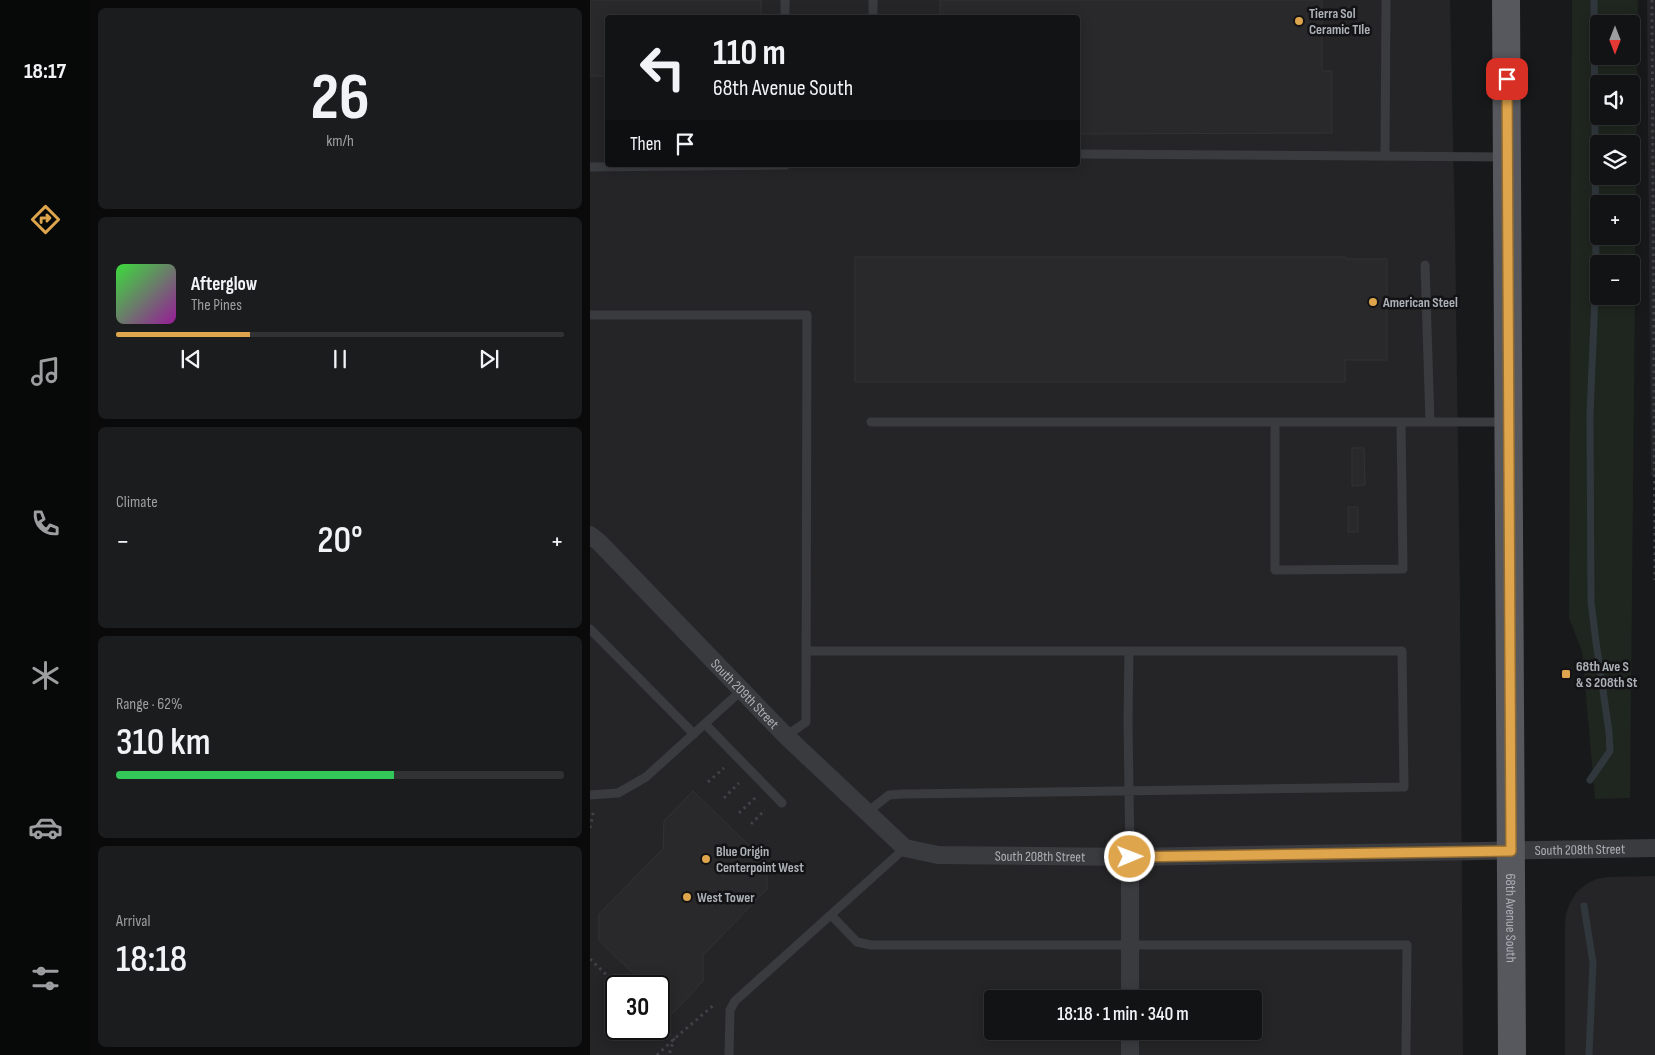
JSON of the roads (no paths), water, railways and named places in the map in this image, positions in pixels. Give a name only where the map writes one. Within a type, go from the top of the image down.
[{"type":"main road","name":"68th Avenue South","points":[[1506,0],[1512,1055]]},
{"type":"street","name":"South 209th Street","points":[[590,535],[599,542],[786,736],[905,848]]},
{"type":"street","name":"South 208th Street","points":[[905,848],[938,855],[1130,857],[1655,848]]},
{"type":"street","points":[[1130,857],[1130,990]]},
{"type":"street","points":[[1130,1040],[1130,1055]]},
{"type":"lane","points":[[785,0],[785,15]]},
{"type":"lane","points":[[873,0],[873,15]]},
{"type":"lane","points":[[1385,156],[1386,0]]},
{"type":"lane","points":[[1080,154],[1507,157]]},
{"type":"lane","points":[[590,167],[605,167]]},
{"type":"lane","points":[[1426,265],[1430,422]]},
{"type":"lane","points":[[590,315],[806,315],[806,722],[786,736]]},
{"type":"lane","points":[[871,422],[1509,422]]},
{"type":"lane","points":[[1275,422],[1275,570],[1403,569],[1401,422]]},
{"type":"lane","points":[[590,629],[694,734]]},
{"type":"lane","points":[[806,651],[1402,651],[1404,787],[903,794],[890,795],[866,813]]},
{"type":"lane","points":[[1129,651],[1130,857]]},
{"type":"lane","points":[[590,794],[618,794],[646,777],[742,690]]},
{"type":"lane","points":[[706,724],[782,803]]},
{"type":"lane","points":[[729,1055],[730,1010],[735,1001],[905,848]]},
{"type":"lane","points":[[830,915],[857,942],[871,945],[1407,945],[1406,1055]]},
{"type":"waterway","points":[[1590,780],[1610,751],[1591,602],[1590,414],[1596,273],[1594,0]]},
{"type":"waterway","points":[[1584,906],[1593,963],[1589,1055]]},
{"type":"place","name":"Tierra Sol Ceramic TIle","points":[[1299,21]]},
{"type":"place","name":"American Steel","points":[[1373,302]]},
{"type":"place","name":"68th Ave S & S 208th St","points":[[1566,674]]},
{"type":"place","name":"Blue Origin Centerpoint West","points":[[706,859]]},
{"type":"place","name":"West Tower","points":[[687,897]]}]
